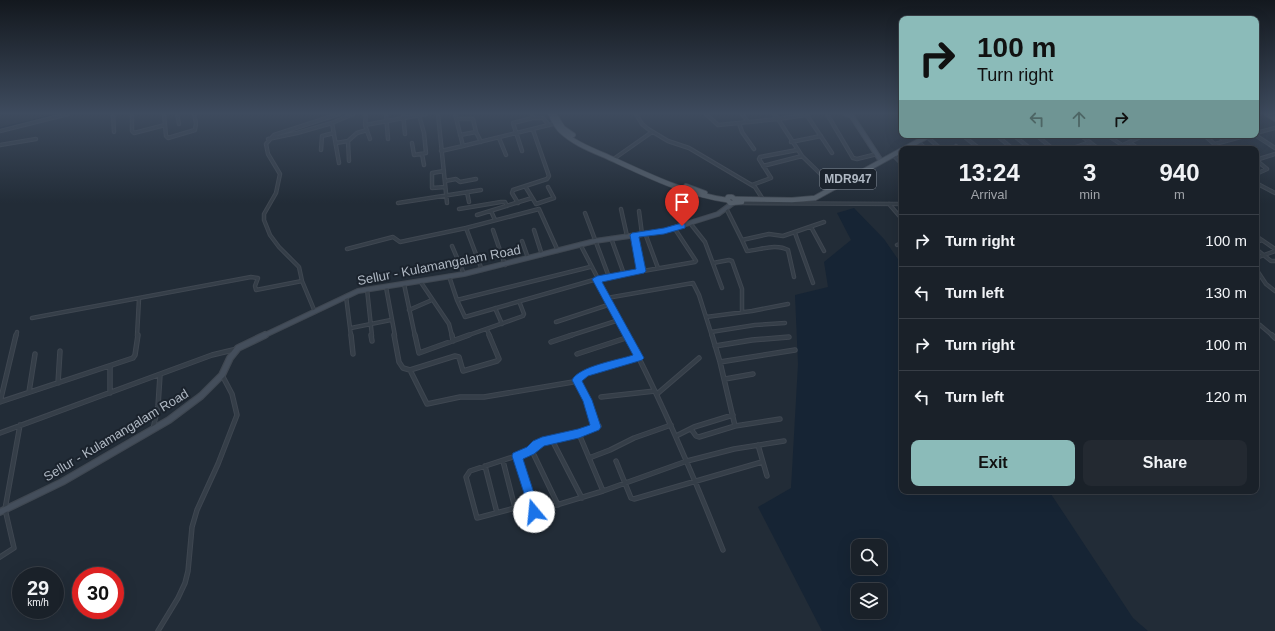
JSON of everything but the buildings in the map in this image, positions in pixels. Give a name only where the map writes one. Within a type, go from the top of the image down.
[{"type":"main road","points":[[581,143],[643,173],[694,193],[731,201],[764,201]]},
{"type":"main road","points":[[588,143],[615,158],[671,181],[731,201]]},
{"type":"main road","points":[[870,143],[881,161]]},
{"type":"main road","name":"MDR947","points":[[764,201],[786,202],[815,198],[836,188],[853,176],[899,152]]},
{"type":"main road","name":"Sellur - Kulamangalam Road","points":[[0,512],[62,482],[152,429],[201,396],[222,375],[230,358],[238,348],[358,291],[464,274],[505,265],[580,244],[675,229],[718,214],[726,208],[731,201],[764,201]]},
{"type":"street","points":[[0,145],[11,143]]},
{"type":"street","points":[[267,143],[268,158],[280,174],[276,192],[264,214],[264,220],[270,235],[278,247],[299,267],[302,281],[315,312]]},
{"type":"street","points":[[321,143],[321,150]]},
{"type":"street","points":[[336,143],[338,164]]},
{"type":"street","points":[[348,143],[349,161]]},
{"type":"street","points":[[412,143],[414,155],[426,153],[425,143]]},
{"type":"street","points":[[440,143],[448,203]]},
{"type":"street","points":[[441,151],[474,143]]},
{"type":"street","points":[[501,143],[506,155]]},
{"type":"street","points":[[519,143],[522,151]]},
{"type":"street","points":[[518,202],[512,191],[547,179],[549,176],[538,143]]},
{"type":"street","points":[[615,158],[636,143]]},
{"type":"street","points":[[675,143],[689,148],[752,185],[757,189],[764,201]]},
{"type":"street","points":[[750,143],[754,149]]},
{"type":"street","points":[[792,143],[802,156],[836,188]]},
{"type":"street","points":[[826,143],[832,153]]},
{"type":"street","points":[[844,143],[853,158],[857,159],[877,154]]},
{"type":"street","points":[[1118,143],[1121,146],[1126,143]]},
{"type":"street","points":[[752,185],[771,178],[759,159],[760,157],[797,150]]},
{"type":"street","points":[[422,154],[424,165]]},
{"type":"street","points":[[1259,159],[1275,154]]},
{"type":"street","points":[[893,155],[899,161]]},
{"type":"street","points":[[763,166],[802,156]]},
{"type":"street","points":[[1259,162],[1267,169],[1259,173]]},
{"type":"street","points":[[444,170],[432,173],[432,188],[445,187]]},
{"type":"street","points":[[445,180],[456,179],[460,182],[476,180]]},
{"type":"street","points":[[1259,185],[1275,193]]},
{"type":"street","points":[[525,186],[539,209],[558,251]]},
{"type":"street","points":[[536,204],[554,198],[548,187]]},
{"type":"street","points":[[398,203],[481,190]]},
{"type":"street","points":[[467,192],[469,202]]},
{"type":"street","points":[[477,215],[532,198]]},
{"type":"street","points":[[731,201],[899,204]]},
{"type":"street","points":[[459,209],[501,202],[505,202],[507,206]]},
{"type":"street","points":[[889,204],[899,215]]},
{"type":"street","points":[[726,208],[747,251],[779,247],[786,248],[788,250],[794,277]]},
{"type":"street","points":[[347,249],[393,237],[400,242],[466,228],[539,209]]},
{"type":"street","points":[[621,209],[628,236]]},
{"type":"street","points":[[491,211],[496,220]]},
{"type":"street","points":[[639,211],[643,234],[658,268]]},
{"type":"street","points":[[585,213],[609,277]]},
{"type":"street","points":[[742,240],[766,235],[783,236],[824,222]]},
{"type":"street","points":[[690,223],[705,242],[722,288]]},
{"type":"street","points":[[811,227],[824,251]]},
{"type":"street","points":[[466,228],[482,270]]},
{"type":"street","points":[[449,276],[457,300],[465,317],[597,279],[696,262],[675,229]]},
{"type":"street","points":[[493,230],[505,265]]},
{"type":"street","points":[[534,230],[542,255]]},
{"type":"street","points":[[795,233],[813,283]]},
{"type":"street","points":[[634,235],[641,271]]},
{"type":"street","points":[[611,238],[624,274]]},
{"type":"street","points":[[1259,238],[1275,250],[1259,257]]},
{"type":"street","points":[[522,241],[528,259]]},
{"type":"street","points":[[580,244],[590,267],[611,304],[656,392],[696,482],[723,550]]},
{"type":"street","points":[[452,246],[464,274]]},
{"type":"street","points":[[1259,252],[1271,261],[1275,261]]},
{"type":"street","points":[[713,263],[730,260],[732,261],[742,289],[742,312]]},
{"type":"street","points":[[457,300],[590,267]]},
{"type":"street","points":[[1259,274],[1266,284],[1275,291]]},
{"type":"street","points":[[32,318],[251,277],[258,278],[255,286],[256,290],[302,281]]},
{"type":"street","points":[[420,281],[450,327],[453,342]]},
{"type":"street","points":[[607,298],[692,283],[699,295],[711,332],[725,379],[734,415],[735,426]]},
{"type":"street","points":[[404,284],[419,352],[488,330],[524,315],[519,301]]},
{"type":"street","points":[[386,287],[391,320],[400,362],[403,368],[410,370],[455,356],[459,357],[464,371],[497,360],[499,359],[488,330]]},
{"type":"street","points":[[367,289],[372,341]]},
{"type":"street","points":[[346,296],[353,354]]},
{"type":"street","points":[[0,402],[129,361],[135,355],[139,324],[139,299]]},
{"type":"street","points":[[410,310],[432,300]]},
{"type":"street","points":[[556,322],[611,304]]},
{"type":"street","points":[[706,317],[788,304]]},
{"type":"street","points":[[495,308],[502,324]]},
{"type":"street","points":[[351,328],[391,320]]},
{"type":"street","points":[[552,342],[619,320]]},
{"type":"street","points":[[711,332],[755,325],[785,323]]},
{"type":"street","points":[[1260,325],[1275,338]]},
{"type":"street","points":[[0,402],[17,332]]},
{"type":"street","points":[[577,354],[628,337]]},
{"type":"street","points":[[715,346],[752,340],[789,337]]},
{"type":"street","points":[[0,433],[212,356],[238,348]]},
{"type":"street","points":[[720,362],[795,350]]},
{"type":"street","points":[[58,383],[60,352]]},
{"type":"street","points":[[29,392],[35,354]]},
{"type":"street","points":[[410,370],[425,402],[429,404],[460,397],[484,397],[573,382],[585,373],[639,358]]},
{"type":"street","points":[[602,397],[656,392],[699,358]]},
{"type":"street","points":[[110,367],[110,393]]},
{"type":"street","points":[[725,379],[753,374]]},
{"type":"street","points":[[152,429],[158,406],[160,375]]},
{"type":"street","points":[[158,631],[178,598],[185,583],[188,571],[192,526],[197,510],[218,464],[237,415],[237,409],[228,383],[222,375]]},
{"type":"street","points":[[515,508],[476,518],[466,477],[470,471],[531,451],[539,443],[579,434],[597,426],[588,400],[577,380]]},
{"type":"street","points":[[676,436],[691,429],[734,415]]},
{"type":"street","points":[[691,429],[696,436],[699,437],[735,426],[780,419]]},
{"type":"street","points":[[0,557],[14,548],[5,509],[20,425]]},
{"type":"street","points":[[589,458],[610,450],[634,438],[671,425]]},
{"type":"street","points":[[579,434],[603,491]]},
{"type":"street","points":[[552,440],[582,498]]},
{"type":"street","points":[[503,461],[515,508],[520,516],[582,498],[687,461],[734,449],[784,441]]},
{"type":"street","points":[[758,445],[767,476]]},
{"type":"street","points":[[534,455],[558,505]]},
{"type":"street","points":[[517,456],[534,512]]},
{"type":"street","points":[[616,461],[631,498],[634,499],[762,462]]},
{"type":"street","points":[[485,466],[498,513]]},
{"type":"water","points":[[854,208],[884,239],[899,261],[899,494],[1051,494],[1133,618],[1148,631],[822,631],[758,507],[791,488],[798,364],[795,295],[828,287],[824,262],[851,240],[837,213]]},
{"type":"route","points":[[534,512],[517,456],[531,451],[542,441],[579,434],[595,427],[588,400],[577,380],[579,376],[639,358],[597,279],[641,271],[634,235],[675,229],[682,226]]}]
